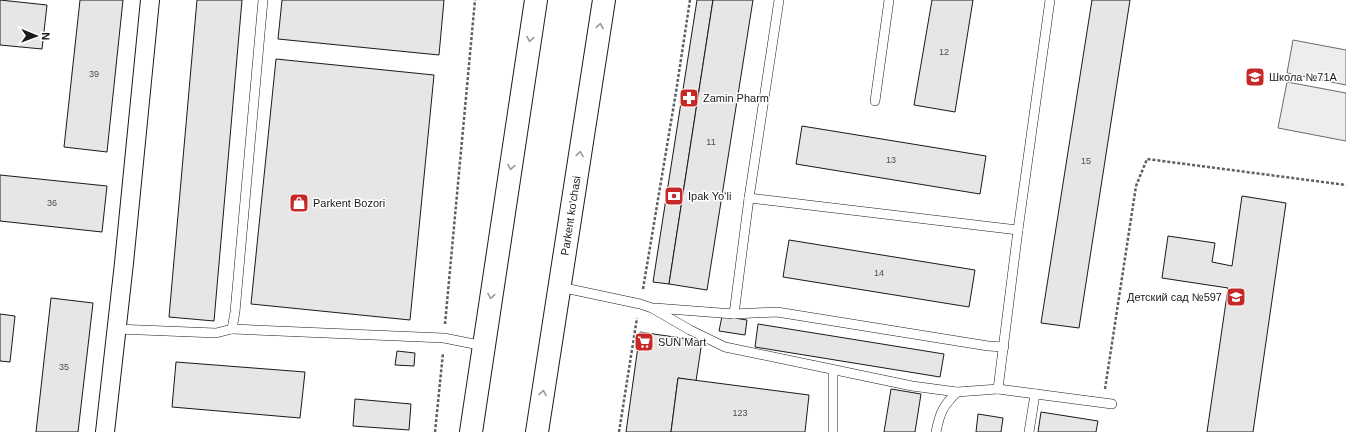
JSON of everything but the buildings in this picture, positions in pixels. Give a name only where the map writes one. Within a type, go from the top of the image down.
[{"type":"main road","points":[[471,432],[536,0]]},
{"type":"main road","name":"Parkent ko'chasi","points":[[538,432],[604,0]]},
{"type":"street","points":[[104,432],[150,0]]},
{"type":"lane","points":[[232,329],[236,312],[263,0]]},
{"type":"lane","points":[[734,314],[749,198],[779,0]]},
{"type":"lane","points":[[875,101],[890,0]]},
{"type":"lane","points":[[998,389],[1018,230],[1050,0]]},
{"type":"lane","points":[[749,198],[1018,230]]},
{"type":"lane","points":[[560,287],[640,304],[652,308],[690,330],[725,347],[912,386],[958,392],[998,389],[1107,404]]},
{"type":"lane","points":[[652,308],[734,314],[777,312],[980,345],[1004,347]]},
{"type":"lane","points":[[116,329],[216,333],[232,329],[444,338],[484,346]]},
{"type":"lane","points":[[833,432],[834,370]]},
{"type":"lane","points":[[936,432],[939,416],[948,401],[958,392]]},
{"type":"lane","points":[[1029,432],[1035,394]]},
{"type":"path","points":[[435,432],[475,0]]},
{"type":"path","points":[[619,432],[675,100],[690,0]]},
{"type":"path","points":[[1107,404],[1136,186],[1147,159],[1346,185]]},
{"type":"shaded area","points":[[1293,40],[1346,50],[1346,85],[1287,73]]},
{"type":"shaded area","points":[[1287,82],[1346,93],[1346,141],[1278,128]]},
{"type":"place","name":"Школа №71А","points":[[1255,77]]},
{"type":"place","name":"Zamin Pharm","points":[[689,98]]},
{"type":"place","name":"Ipak Yoʻli","points":[[674,196]]},
{"type":"place","name":"Parkent Bozori","points":[[299,203]]},
{"type":"place","name":"Детский сад №597","points":[[1236,297]]},
{"type":"place","name":"SUN Mart","points":[[644,342]]}]
